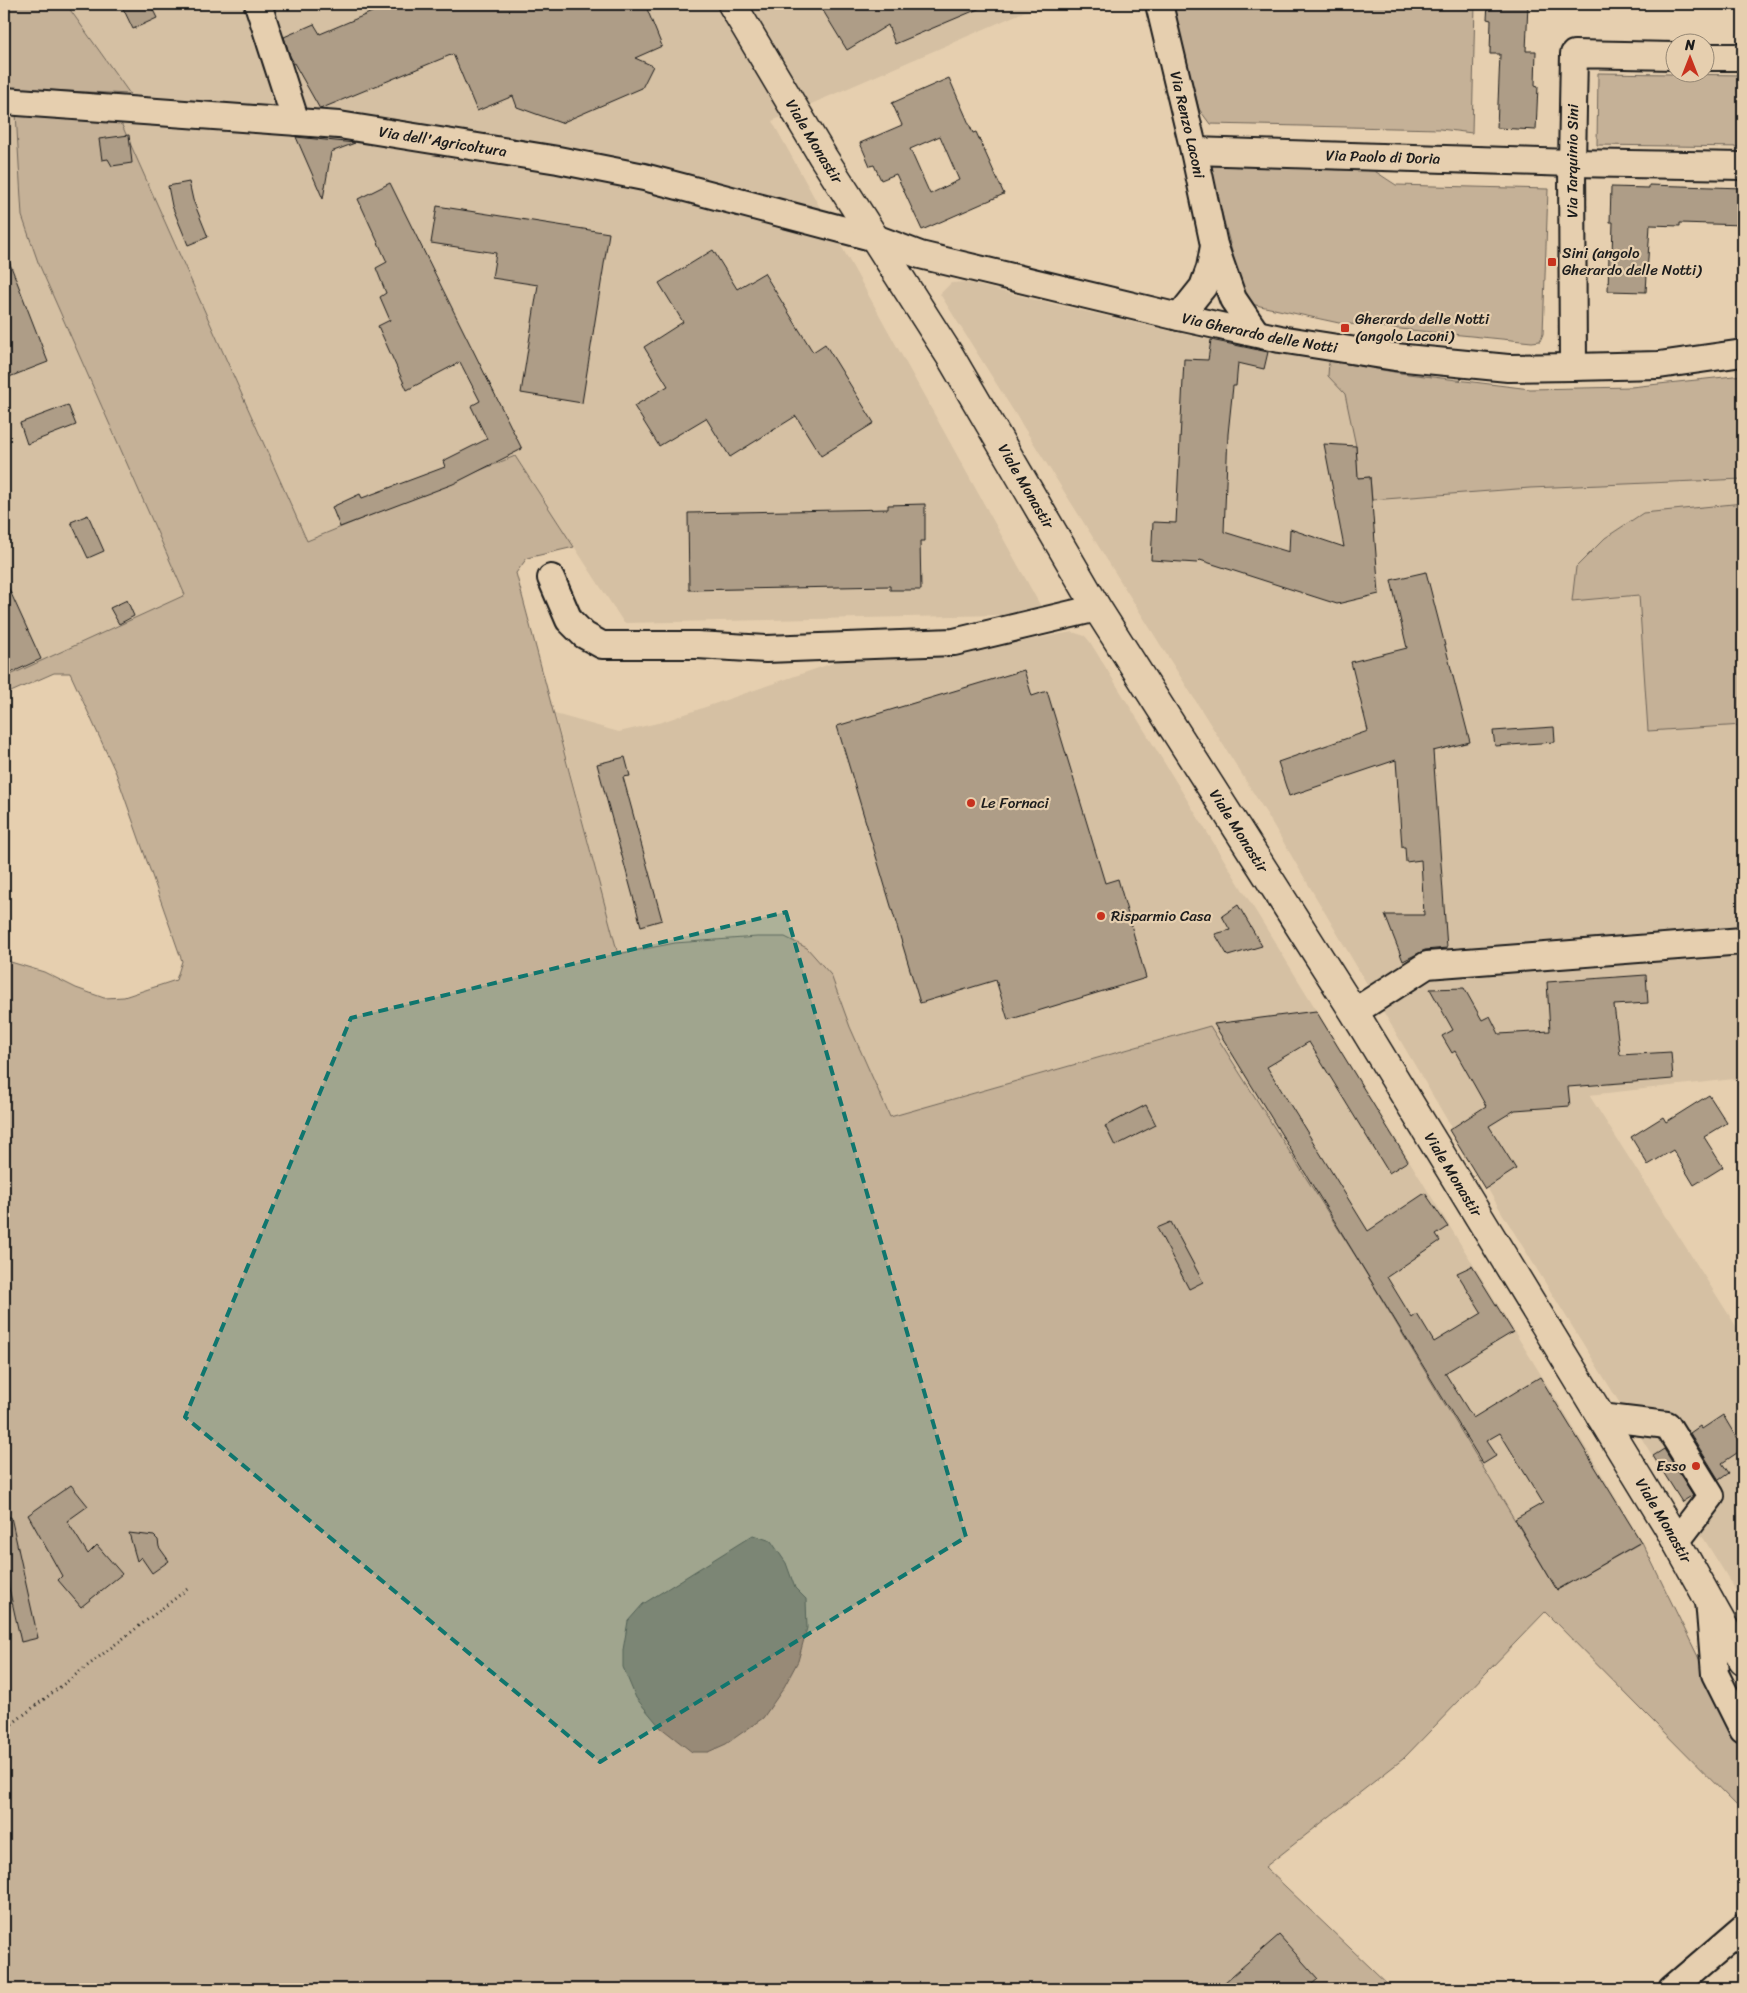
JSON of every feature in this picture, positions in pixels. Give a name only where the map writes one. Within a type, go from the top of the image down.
[{"type":"main road","name":"Viale Monastir","points":[[732,4],[823,157],[950,356],[1097,608],[1354,1012],[1676,1542],[1743,1661]]},
{"type":"street","points":[[258,4],[296,122]]},
{"type":"street","name":"Via Renzo Laconi","points":[[1159,4],[1214,245],[1233,299],[1256,333]]},
{"type":"street","name":"Via Tarquinio Sini","points":[[1573,367],[1572,163],[1574,54],[1664,56]]},
{"type":"street","points":[[1714,57],[1743,58]]},
{"type":"street","name":"Via dell'Agricoltura","points":[[4,101],[339,125],[558,160],[644,177],[875,238]]},
{"type":"street","name":"Via Paolo di Doria","points":[[1194,151],[1572,163],[1743,166]]},
{"type":"street","name":"Via Gherardo delle Notti","points":[[875,238],[920,255],[1178,317],[1280,339],[1395,356],[1508,368],[1658,365],[1743,353]]},
{"type":"street","name":"Via Renzo Laconi","points":[[1178,317],[1203,287],[1210,268],[1214,245]]},
{"type":"street","points":[[551,578],[569,620],[584,635],[602,646],[697,645],[766,648],[954,642],[1097,608]]},
{"type":"street","points":[[1354,1012],[1427,965],[1743,941]]},
{"type":"street","points":[[1600,1417],[1667,1425],[1711,1496],[1676,1542]]},
{"type":"street","points":[[1709,1600],[1715,1674],[1743,1730]]},
{"type":"street","points":[[1672,1989],[1743,1928]]},
{"type":"path","points":[[4,1730],[190,1587]]},
{"type":"highlighted area","points":[[786,912],[966,1537],[600,1762],[185,1417],[351,1018]]},
{"type":"shaded area","points":[[4,4],[66,4],[130,94],[4,88]]},
{"type":"shaded area","points":[[66,4],[1042,4],[772,121],[1045,614],[624,623],[515,456],[307,541],[117,114],[38,262],[185,595],[4,678],[4,88],[129,93]]},
{"type":"shaded area","points":[[1172,4],[1475,4],[1472,133],[1440,129],[1210,124],[1199,109]]},
{"type":"shaded area","points":[[1598,73],[1664,74],[1664,82],[1714,82],[1714,75],[1743,75],[1743,147],[1597,145]]},
{"type":"shaded area","points":[[16,113],[117,114],[307,541],[515,456],[574,547],[527,558],[516,573],[618,954],[675,943],[757,937],[785,937],[807,948],[831,975],[850,1027],[890,1117],[1210,1026],[1358,1260],[1557,1590],[1642,1542],[1743,1749],[1743,1812],[1545,1612],[1403,1759],[1265,1867],[1393,1989],[4,1989],[4,960],[44,972],[76,988],[104,998],[124,997],[176,980],[182,961],[116,773],[70,673],[54,673],[4,695],[4,678],[185,595],[38,262],[22,216]]},
{"type":"shaded area","points":[[1209,164],[1370,168],[1396,185],[1548,189],[1543,334],[1540,341],[1532,342],[1339,323],[1251,304],[1244,297]]},
{"type":"shaded area","points":[[965,282],[1218,342],[1400,373],[1530,389],[1631,387],[1743,375],[1743,1078],[1589,1095],[1743,1337],[1743,1602],[1502,1213],[1268,816],[940,294],[951,283]]},
{"type":"shaded area","points":[[1329,361],[1400,373],[1530,389],[1631,387],[1743,375],[1743,479],[1530,488],[1372,500],[1370,477],[1358,478],[1356,446],[1345,394],[1328,376]]},
{"type":"shaded area","points":[[1743,503],[1743,725],[1648,731],[1639,595],[1572,601],[1576,567],[1605,538],[1643,513]]},
{"type":"shaded area","points":[[1072,632],[1085,636],[1090,642],[1642,1542],[1557,1596],[1210,1026],[890,1117],[850,1027],[831,975],[757,937],[675,943],[618,954],[555,714],[619,732],[662,722],[853,656],[958,653]]},
{"type":"shaded area","points":[[753,1535],[771,1541],[786,1563],[795,1588],[806,1599],[807,1628],[798,1661],[783,1689],[763,1718],[726,1744],[708,1752],[692,1752],[660,1727],[636,1698],[623,1667],[623,1650],[628,1621],[643,1604]]},
{"type":"building","points":[[121,4],[150,4],[157,18],[133,29]]},
{"type":"building","points":[[391,4],[645,4],[662,46],[635,58],[653,66],[642,88],[561,123],[517,107],[513,96],[477,111],[453,54],[320,109],[290,56],[284,37],[314,24],[320,34]]},
{"type":"building","points":[[819,4],[990,4],[895,44],[888,25],[847,50]]},
{"type":"building","points":[[1488,4],[1528,4],[1526,51],[1536,51],[1535,85],[1538,86],[1536,130],[1497,128],[1500,54],[1490,54],[1491,20],[1487,19]]},
{"type":"building","points":[[949,78],[973,133],[976,132],[1004,194],[922,230],[896,174],[881,180],[874,165],[870,166],[860,143],[902,125],[892,103]],"holes":[[[940,136],[959,180],[930,194],[910,149]]]},
{"type":"building","points":[[129,135],[132,163],[112,166],[108,159],[102,160],[99,139]]},
{"type":"building","points":[[296,137],[355,143],[331,152],[323,199]]},
{"type":"building","points":[[189,182],[193,200],[208,237],[188,245],[172,206],[168,186]]},
{"type":"building","points":[[390,183],[522,449],[453,484],[340,527],[332,507],[360,494],[362,498],[445,467],[443,461],[487,439],[471,406],[480,401],[460,362],[407,390],[378,326],[390,320],[380,297],[386,293],[376,268],[387,262],[358,199]]},
{"type":"building","points":[[1649,185],[1743,188],[1743,225],[1680,223],[1680,226],[1650,225],[1646,292],[1608,291],[1609,256],[1612,256],[1613,222],[1610,222],[1611,187],[1649,188]]},
{"type":"building","points":[[437,206],[609,233],[582,403],[521,393],[538,285],[492,278],[496,253],[431,243]]},
{"type":"building","points":[[713,250],[737,289],[764,273],[813,352],[825,344],[874,423],[821,456],[796,416],[730,457],[706,418],[659,446],[634,406],[668,386],[644,347],[683,322],[659,283]]},
{"type":"building","points":[[4,252],[48,362],[4,379]]},
{"type":"building","points":[[1211,340],[1268,352],[1264,369],[1238,363],[1236,386],[1233,386],[1228,434],[1224,532],[1289,552],[1290,529],[1344,547],[1324,444],[1356,446],[1358,478],[1370,477],[1379,594],[1337,604],[1200,560],[1197,563],[1151,560],[1153,522],[1176,523],[1184,359],[1208,360]]},
{"type":"building","points":[[68,405],[76,425],[27,444],[20,423]]},
{"type":"building","points":[[925,504],[925,541],[920,541],[921,590],[890,590],[890,586],[689,590],[688,513],[888,509],[888,505]]},
{"type":"building","points":[[88,515],[104,551],[88,558],[71,522]]},
{"type":"building","points":[[1426,572],[1470,742],[1433,751],[1447,948],[1425,950],[1403,961],[1385,915],[1424,915],[1421,860],[1406,862],[1405,847],[1402,847],[1396,760],[1289,796],[1278,762],[1368,731],[1351,662],[1407,648],[1391,580]]},
{"type":"building","points":[[4,578],[41,659],[4,676]]},
{"type":"building","points":[[127,600],[134,616],[119,624],[110,608]]},
{"type":"building","name":"Le Fornaci","points":[[1024,670],[1032,696],[1047,691],[1105,883],[1118,879],[1146,978],[1008,1020],[996,980],[920,1003],[837,726]]},
{"type":"building","points":[[1554,727],[1555,742],[1495,746],[1493,731]]},
{"type":"building","points":[[625,757],[630,776],[623,777],[662,920],[641,926],[597,764]]},
{"type":"building","points":[[1238,905],[1262,946],[1228,956],[1215,934],[1230,930],[1222,916]]},
{"type":"building","points":[[1646,975],[1648,1003],[1614,1005],[1620,1055],[1671,1052],[1673,1079],[1568,1087],[1570,1106],[1515,1110],[1489,1126],[1516,1169],[1485,1189],[1449,1130],[1486,1106],[1455,1051],[1452,1053],[1442,1036],[1453,1030],[1430,989],[1464,988],[1482,1020],[1490,1016],[1499,1034],[1550,1031],[1547,982]]},
{"type":"building","points":[[1316,1011],[1408,1161],[1389,1173],[1309,1042],[1267,1067],[1368,1231],[1425,1193],[1448,1227],[1436,1235],[1440,1241],[1387,1277],[1412,1318],[1417,1314],[1434,1342],[1482,1313],[1457,1273],[1472,1266],[1513,1332],[1445,1373],[1473,1418],[1540,1377],[1641,1542],[1557,1590],[1515,1519],[1543,1503],[1500,1433],[1486,1441],[1496,1456],[1483,1464],[1214,1024]]},
{"type":"building","points":[[1709,1095],[1727,1123],[1704,1137],[1723,1167],[1694,1185],[1673,1150],[1648,1165],[1631,1137],[1663,1117],[1666,1122]]},
{"type":"building","points":[[1146,1105],[1156,1125],[1115,1146],[1105,1126]]},
{"type":"building","points":[[1171,1222],[1203,1282],[1189,1289],[1157,1228]]},
{"type":"building","points":[[1723,1415],[1743,1449],[1722,1463],[1729,1473],[1719,1480],[1690,1433],[1700,1426],[1702,1429]]},
{"type":"building","points":[[1664,1449],[1693,1495],[1682,1502],[1653,1456]]},
{"type":"building","points":[[71,1485],[88,1506],[67,1521],[88,1554],[97,1545],[122,1574],[81,1607],[58,1580],[62,1576],[28,1515]]},
{"type":"building","points":[[4,1517],[11,1517],[38,1638],[21,1642],[4,1566]]},
{"type":"building","points":[[129,1533],[154,1536],[169,1561],[152,1573],[141,1557],[137,1561]]},
{"type":"building","points":[[1279,1935],[1318,1979],[1306,1989],[1217,1989]]},
{"type":"place","name":"Sini (angolo Gherardo delle Notti)","points":[[1552,262]]},
{"type":"place","name":"Gherardo delle Notti (angolo Laconi)","points":[[1345,328]]},
{"type":"place","name":"Le Fornaci","points":[[971,803]]},
{"type":"place","name":"Risparmio Casa","points":[[1101,916]]},
{"type":"place","name":"Esso","points":[[1696,1466]]}]
